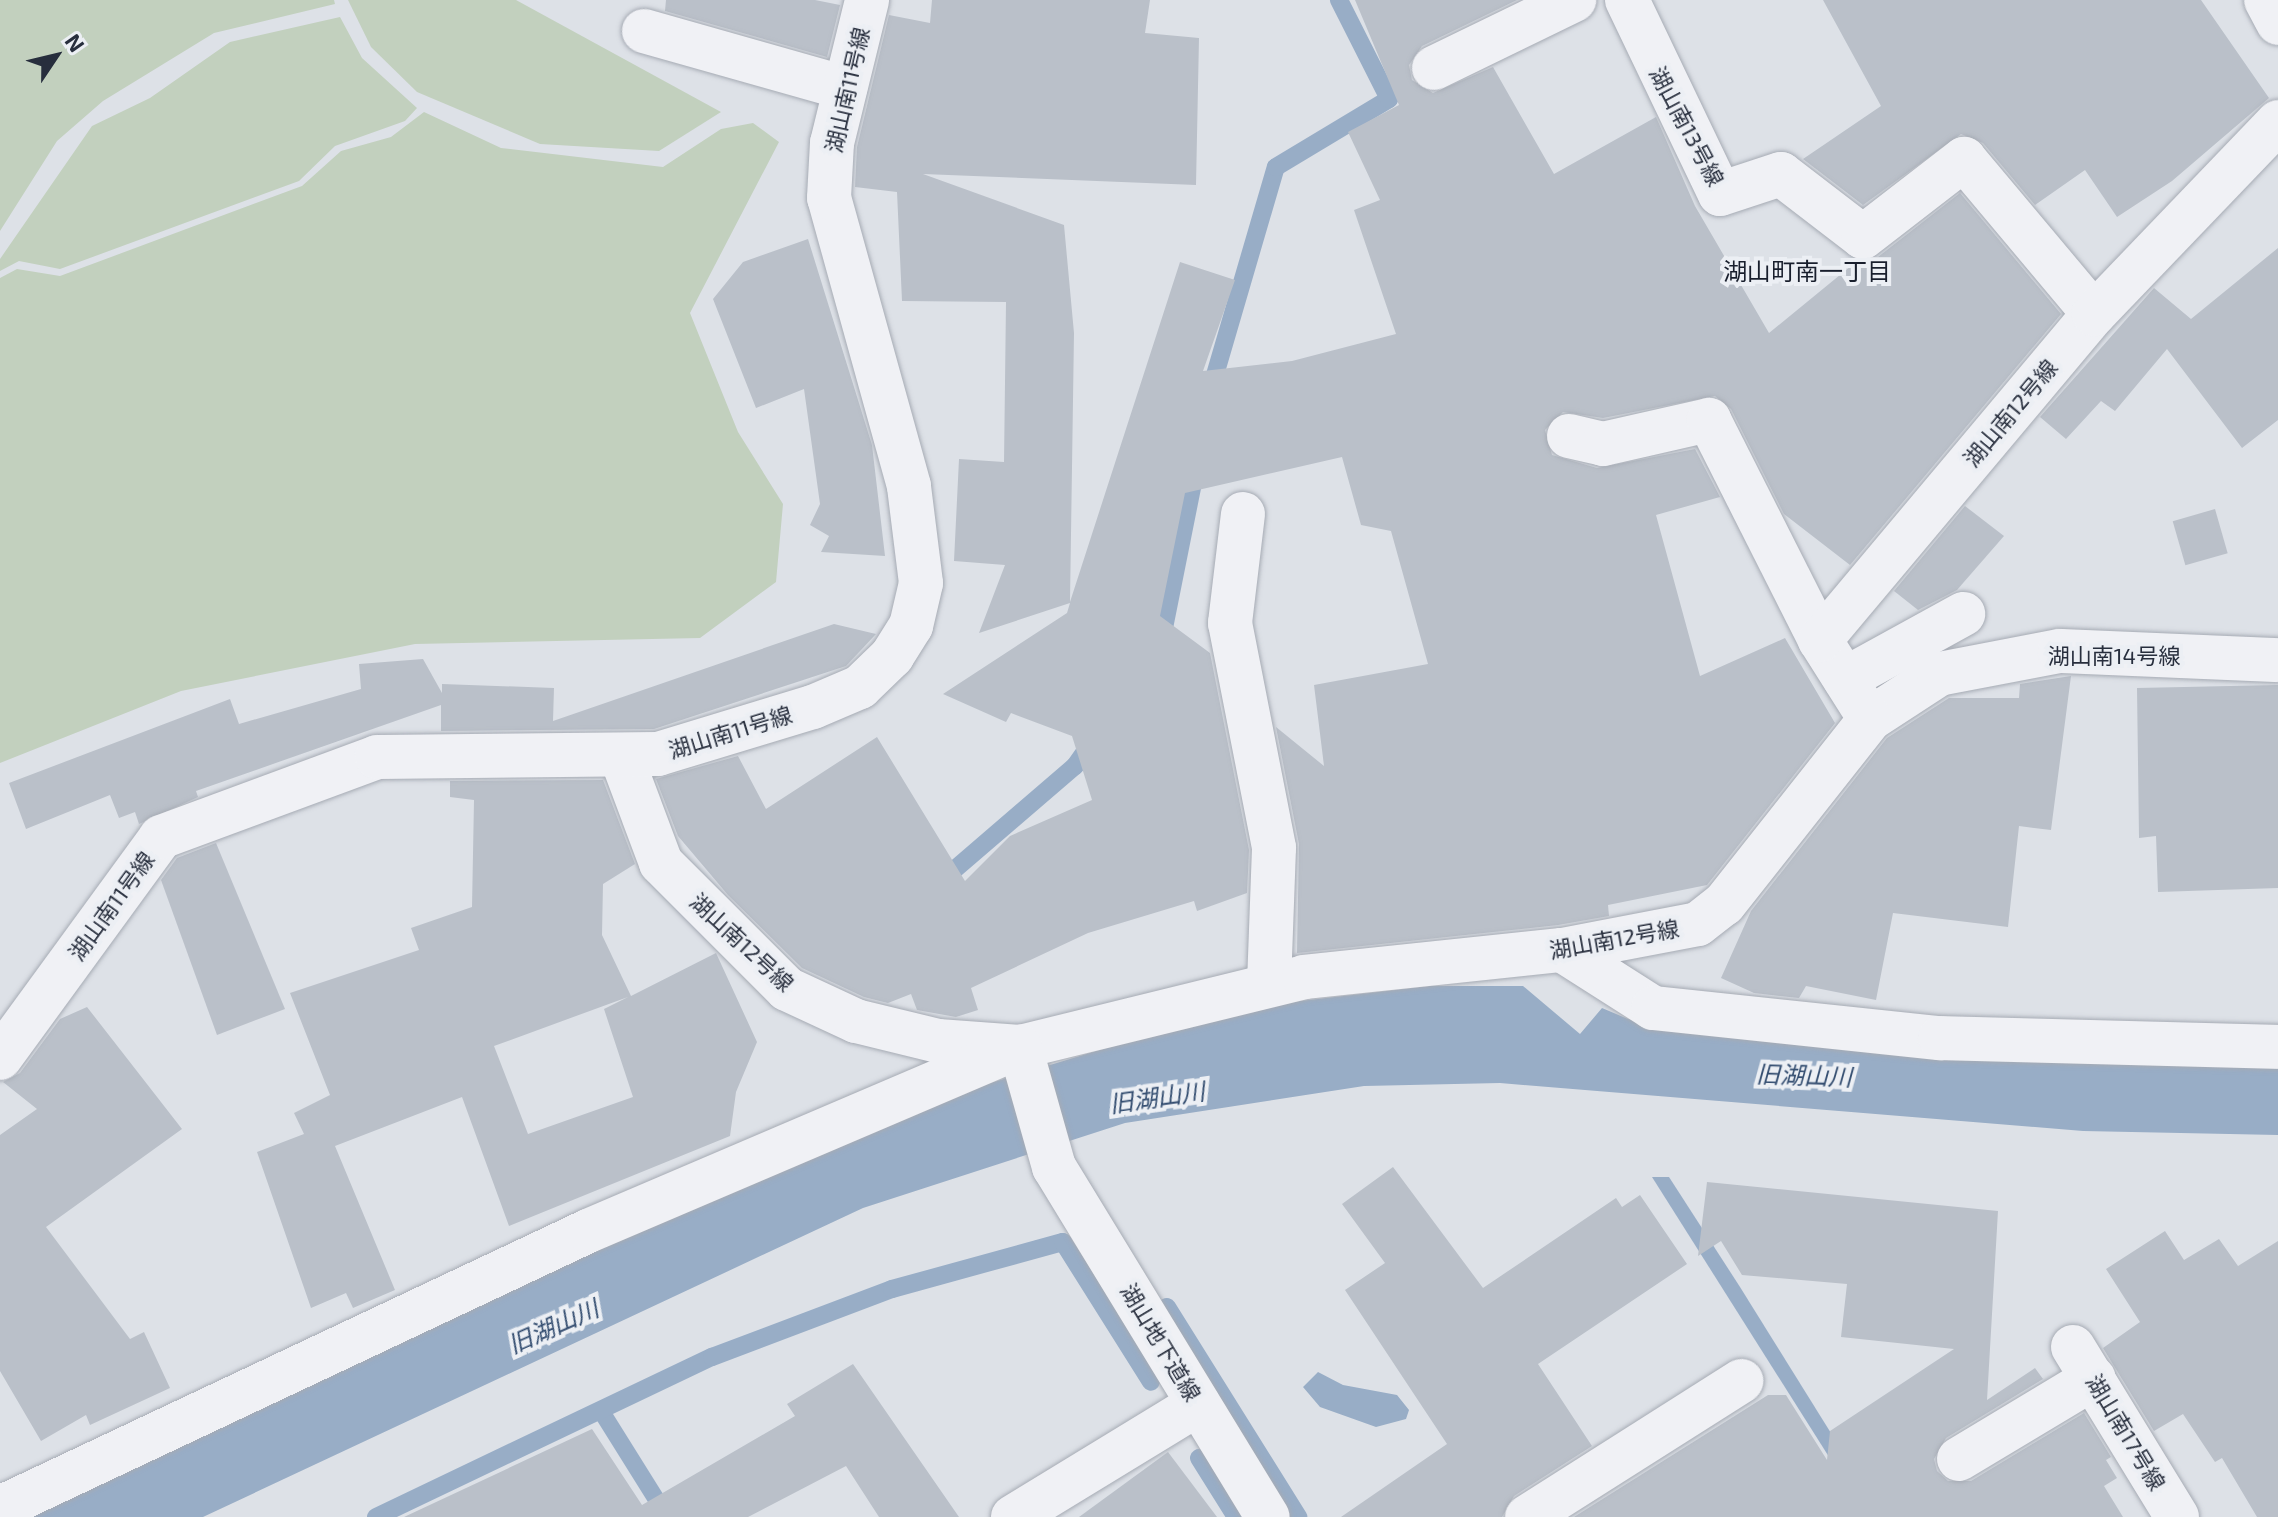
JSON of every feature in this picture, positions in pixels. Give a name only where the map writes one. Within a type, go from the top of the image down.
[{"type":"street","name":"湖山南11号線","points":[[0,1058],[161,837],[377,757],[621,756],[707,740],[860,687],[911,626],[921,583],[909,486],[829,198],[845,88],[867,0]]},
{"type":"street","points":[[1434,68],[1574,0]]},
{"type":"street","name":"湖山南13号線","points":[[1627,0],[1720,194],[1781,174],[1863,237],[1964,159],[2094,314]]},
{"type":"street","points":[[2266,0],[2278,23]]},
{"type":"street","points":[[644,31],[845,88]]},
{"type":"street","name":"湖山南12号線","points":[[1820,640],[2094,314],[2278,122]]},
{"type":"street","points":[[1569,436],[1603,444],[1709,420],[1820,640],[1870,719]]},
{"type":"street","points":[[1243,514],[1230,623],[1274,848],[1269,985]]},
{"type":"street","points":[[1845,679],[1963,614]]},
{"type":"street","name":"湖山南14号線","points":[[1870,719],[1939,674],[2060,651],[2278,660]]},
{"type":"street","name":"湖山南12号線","points":[[621,756],[661,863],[787,989],[856,1021],[1023,1060],[1269,985],[1562,950],[1713,915],[1870,719]]},
{"type":"street","points":[[1562,950],[1653,1008],[1940,1038],[2278,1047]]},
{"type":"street","points":[[0,1508],[588,1231],[1023,1060]]},
{"type":"street","name":"湖山地下道線","points":[[1023,1060],[1054,1167],[1268,1517]]},
{"type":"street","name":"湖山南17号線","points":[[1959,1459],[2084,1362],[2177,1517]]},
{"type":"street","points":[[1527,1517],[1741,1381]]},
{"type":"street","points":[[1013,1517],[1198,1404]]},
{"type":"green space","points":[[0,0],[334,0],[335,4],[214,33],[103,101],[57,141],[0,231]]},
{"type":"green space","points":[[348,0],[516,0],[721,112],[659,151],[540,144],[417,92],[371,47]]},
{"type":"green space","points":[[340,17],[362,58],[417,108],[405,121],[335,146],[299,181],[60,269],[19,261],[0,271],[0,259],[92,126],[150,98],[230,42]]},
{"type":"green space","points":[[424,112],[501,148],[663,167],[721,129],[753,123],[779,142],[690,313],[738,432],[783,504],[776,582],[700,638],[415,644],[181,691],[0,763],[0,278],[17,269],[60,276],[302,186],[341,151],[391,137]]},
{"type":"water","name":"旧湖山川","points":[[1430,986],[1523,986],[1580,1034],[1602,1008],[1628,1019],[1693,1027],[2278,1061],[2278,1135],[2083,1131],[1500,1083],[1364,1086],[1125,1123],[863,1208],[203,1517],[25,1517],[498,1293],[951,1095],[1239,1008]]},
{"type":"water","points":[[1652,1177],[1669,1177],[1740,1287],[1867,1491],[1867,1517]]},
{"type":"water","points":[[1318,1372],[1343,1385],[1397,1395],[1409,1410],[1406,1419],[1376,1427],[1320,1407],[1303,1387]]},
{"type":"water","points":[[608,1406],[677,1517],[657,1517],[594,1415]]},
{"type":"building","points":[[666,0],[815,0],[840,5],[827,57],[665,11]]},
{"type":"building","points":[[932,0],[1150,0],[1145,33],[1199,38],[1196,185],[923,174],[1064,225],[1074,333],[1070,602],[1180,262],[1235,280],[1203,371],[1292,361],[1396,334],[1354,210],[1380,200],[1348,132],[1399,105],[1355,0],[1517,0],[1422,46],[1409,65],[1412,80],[1433,93],[1493,67],[1554,174],[1656,117],[1695,206],[1769,333],[1857,261],[1878,257],[1960,193],[2061,314],[1850,565],[1784,514],[1731,409],[1715,396],[1603,418],[1563,412],[1545,430],[1552,455],[1597,468],[1695,449],[1720,497],[1656,515],[1700,676],[1785,638],[1835,723],[1707,885],[1608,905],[1609,916],[1558,925],[1297,953],[1299,844],[1276,727],[1324,766],[1314,685],[1428,664],[1391,531],[1361,525],[1342,457],[1185,493],[1160,616],[1210,653],[1249,850],[1247,893],[1197,911],[1194,901],[1088,933],[971,988],[978,1010],[956,1017],[917,1010],[911,994],[888,1003],[864,997],[802,968],[728,895],[678,836],[656,779],[738,756],[766,809],[877,737],[965,881],[1010,836],[1092,800],[1072,736],[1011,713],[1006,722],[943,694],[1067,613],[1070,603],[979,633],[1005,565],[954,561],[959,459],[1004,462],[1006,302],[902,301],[897,192],[855,187],[857,147],[889,15],[930,23]]},
{"type":"building","points":[[1823,0],[2201,0],[2269,98],[2172,181],[2117,217],[2085,170],[2035,205],[1983,143],[1961,134],[1863,205],[1803,159],[1881,106]]},
{"type":"building","points":[[808,239],[872,445],[885,556],[821,552],[829,536],[810,525],[820,504],[804,389],[756,408],[713,299],[743,262]]},
{"type":"building","points":[[2278,248],[2278,420],[2242,448],[2167,349],[2115,411],[2101,401],[2066,439],[2040,417],[2154,288],[2191,319]]},
{"type":"building","points":[[1965,506],[2004,536],[1957,590],[1918,610],[1894,591]]},
{"type":"building","points":[[2215,509],[2228,553],[2185,565],[2173,521]]},
{"type":"building","points":[[834,624],[876,634],[846,666],[654,729],[441,731],[441,705],[196,791],[198,797],[139,824],[135,812],[119,818],[110,795],[26,829],[9,783],[230,699],[239,724],[361,689],[359,664],[423,659],[442,693],[442,684],[554,688],[553,721]]},
{"type":"building","points":[[2071,676],[2051,830],[2019,826],[2008,927],[1893,913],[1876,1000],[1806,986],[1799,998],[1754,993],[1721,978],[1751,911],[1887,738],[1949,698],[2019,698],[2020,684]]},
{"type":"building","points":[[2278,685],[2278,888],[2158,892],[2156,836],[2139,838],[2137,688]]},
{"type":"building","points":[[603,780],[635,864],[603,884],[602,935],[631,996],[716,953],[757,1042],[736,1092],[730,1136],[509,1226],[462,1097],[335,1146],[395,1290],[353,1308],[346,1293],[311,1308],[257,1152],[304,1134],[294,1113],[330,1095],[290,993],[419,950],[411,928],[472,907],[474,800],[450,797],[450,781]],"holes":[[[628,997],[604,1009],[633,1097],[528,1134],[494,1046]]]},
{"type":"building","points":[[216,843],[285,1009],[217,1035],[161,880],[177,858]]},
{"type":"building","points":[[87,1007],[182,1129],[46,1227],[130,1339],[144,1332],[170,1388],[90,1425],[86,1415],[41,1441],[0,1371],[0,1135],[37,1109],[3,1082],[20,1073],[60,1019]]},
{"type":"building","points":[[1393,1167],[1483,1288],[1616,1198],[1622,1207],[1640,1195],[1687,1264],[1538,1364],[1592,1446],[1514,1496],[1502,1517],[1341,1517],[1447,1444],[1345,1290],[1385,1263],[1342,1204]]},
{"type":"building","points":[[1707,1182],[1998,1211],[1987,1400],[2035,1368],[2043,1379],[1946,1438],[1934,1459],[1937,1471],[1948,1481],[1971,1481],[2084,1413],[2111,1457],[2106,1460],[2117,1478],[2104,1486],[2123,1517],[1574,1517],[1768,1395],[1786,1395],[1827,1460],[1830,1431],[1954,1349],[1841,1337],[1847,1284],[1742,1275],[1721,1241],[1698,1256]]},
{"type":"building","points":[[2165,1231],[2184,1260],[2219,1239],[2238,1266],[2278,1241],[2278,1517],[2257,1517],[2222,1458],[2215,1462],[2183,1414],[2154,1431],[2103,1348],[2140,1322],[2106,1269]]},
{"type":"building","points":[[853,1364],[959,1517],[879,1517],[846,1466],[748,1517],[404,1517],[592,1429],[642,1505],[795,1416],[787,1404]]},
{"type":"building","points":[[1168,1452],[1217,1517],[1079,1517]]},
{"type":"waterway","points":[[1210,392],[1276,167],[1389,99],[1339,0]]},
{"type":"waterway","points":[[1161,643],[1196,468]]},
{"type":"waterway","points":[[940,882],[1075,766],[1094,739]]},
{"type":"waterway","points":[[376,1517],[712,1357],[892,1289],[1063,1242],[1151,1382]]},
{"type":"waterway","points":[[1167,1307],[1298,1517]]},
{"type":"waterway","points":[[1199,1458],[1236,1517]]},
{"type":"district","name":"湖山町南一丁目","points":[[1807,271]]}]
